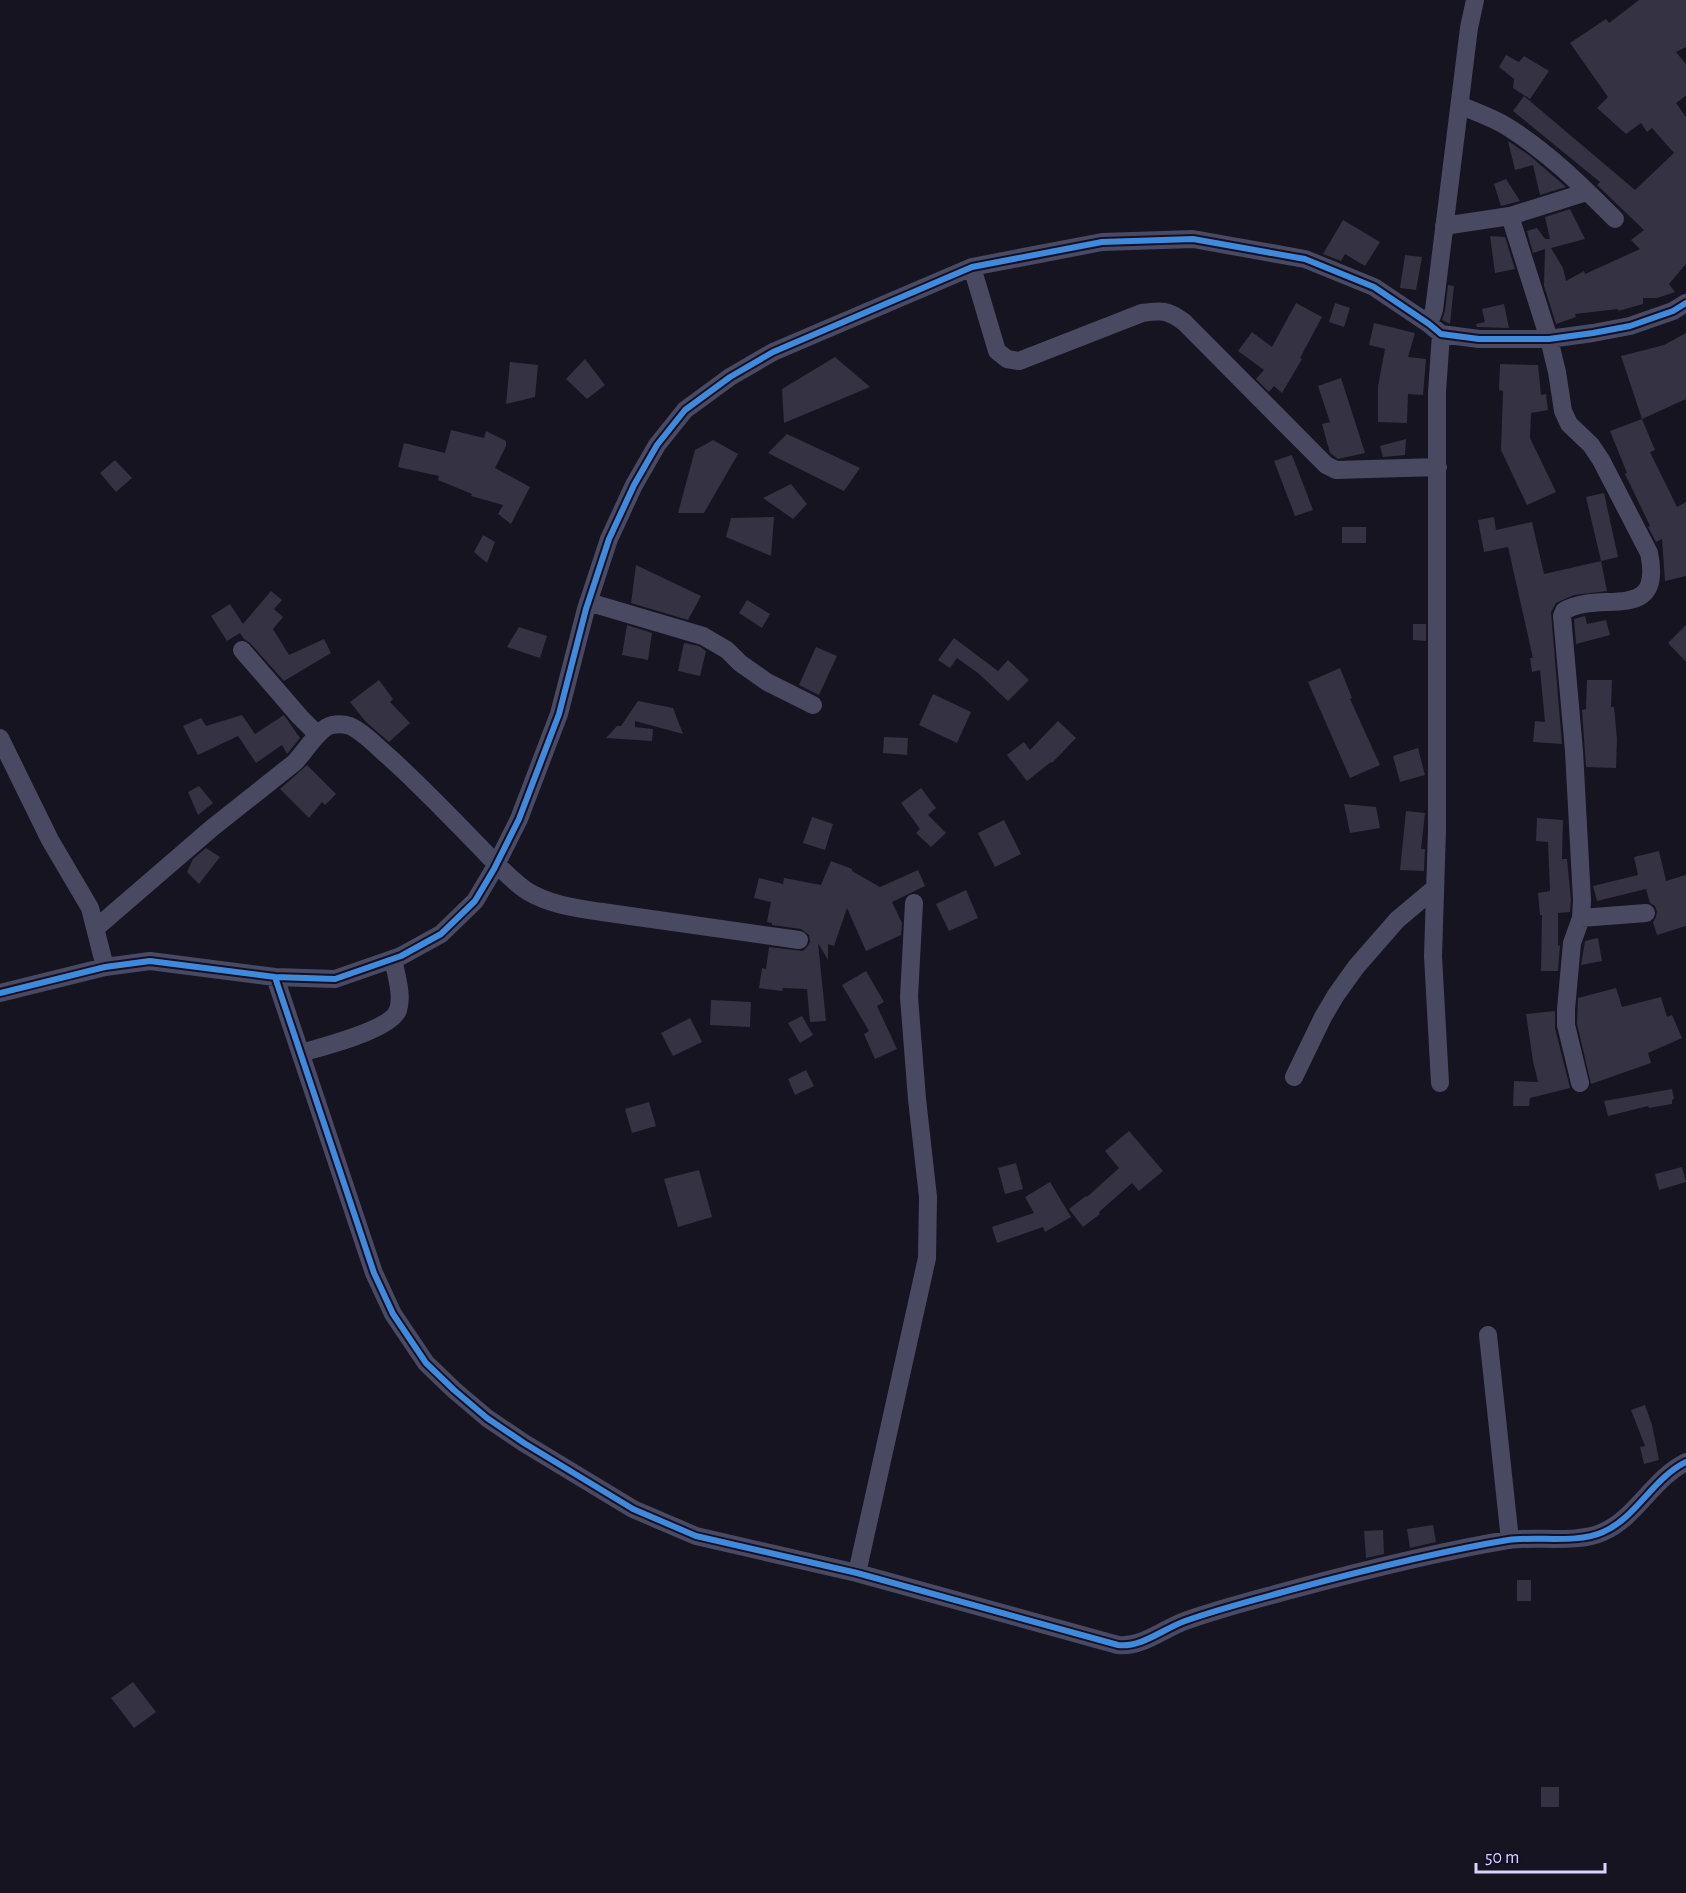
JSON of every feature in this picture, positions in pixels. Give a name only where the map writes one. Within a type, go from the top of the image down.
[{"type":"street","points":[[1440,1083],[1433,956],[1437,830],[1438,467],[1434,310],[1469,28],[1475,0]]},
{"type":"street","points":[[1460,105],[1506,126],[1562,168],[1615,219]]},
{"type":"street","points":[[1444,226],[1510,216],[1587,192]]},
{"type":"street","points":[[1510,216],[1549,339],[1563,411],[1569,424],[1591,445],[1601,460],[1649,554],[1652,567],[1652,580],[1646,591],[1639,597],[1625,601],[1575,605],[1564,611],[1562,616],[1574,762],[1581,918],[1572,943],[1566,1024],[1580,1083]]},
{"type":"street","points":[[0,993],[105,967],[150,961],[275,977],[335,979],[393,959],[441,934],[475,901],[519,819],[559,714],[588,602],[609,539],[634,485],[657,445],[685,410],[730,377],[772,351],[972,267],[1102,242],[1193,239],[1305,259],[1374,287],[1435,329],[1479,339],[1549,339],[1630,326],[1673,311],[1686,303]]},
{"type":"street","points":[[972,267],[997,351],[1007,359],[1019,361],[1142,313],[1157,311],[1172,313],[1184,322],[1326,465],[1336,470],[1438,467]]},
{"type":"street","points":[[588,602],[703,636],[727,650],[740,663],[767,682],[813,705]]},
{"type":"street","points":[[242,650],[294,711],[318,735]]},
{"type":"street","points":[[96,928],[212,828],[302,756],[328,725],[339,724],[358,731],[421,786],[496,864],[525,890],[541,899],[573,908],[799,940]]},
{"type":"street","points":[[0,738],[50,840],[86,900],[96,928],[105,967]]},
{"type":"street","points":[[1294,1077],[1323,1017],[1356,967],[1397,920],[1435,888]]},
{"type":"street","points":[[857,1573],[927,1258],[928,1197],[916,1099],[909,998],[914,903]]},
{"type":"street","points":[[1581,918],[1646,913]]},
{"type":"street","points":[[301,1053],[372,1030],[394,1017],[398,1011],[399,1002],[393,959]]},
{"type":"street","points":[[275,977],[374,1273],[393,1314],[426,1363],[487,1418],[524,1443],[633,1509],[696,1536],[857,1573],[1118,1645],[1130,1646],[1185,1621],[1274,1594],[1391,1564],[1510,1540],[1554,1539],[1601,1533],[1623,1519],[1662,1479],[1686,1462]]},
{"type":"street","points":[[1488,1335],[1510,1540]]},
{"type":"building","points":[[1639,0],[1686,0],[1686,47],[1676,52],[1686,64],[1686,96],[1676,103],[1686,117],[1686,264],[1669,284],[1675,292],[1657,298],[1643,298],[1643,304],[1618,311],[1618,309],[1575,314],[1576,317],[1556,324],[1544,286],[1545,249],[1533,253],[1527,231],[1537,228],[1545,239],[1550,239],[1545,217],[1570,209],[1585,239],[1551,248],[1563,268],[1566,281],[1584,271],[1585,274],[1640,249],[1631,240],[1644,230],[1597,185],[1600,182],[1513,111],[1524,96],[1635,190],[1674,153],[1652,128],[1647,132],[1641,123],[1626,134],[1597,108],[1608,97],[1570,43],[1606,19],[1609,23]]},
{"type":"building","points":[[1506,55],[1519,62],[1524,56],[1549,71],[1530,99],[1513,88],[1514,79],[1499,67]]},
{"type":"building","points":[[1508,141],[1529,155],[1566,187],[1540,195],[1533,165],[1515,170]]},
{"type":"building","points":[[1506,179],[1520,201],[1501,206],[1494,184]]},
{"type":"building","points":[[1343,220],[1380,242],[1365,266],[1345,254],[1341,261],[1323,254]]},
{"type":"building","points":[[1490,236],[1505,237],[1515,269],[1495,273]]},
{"type":"building","points":[[1405,255],[1422,257],[1416,290],[1400,288]]},
{"type":"building","points":[[1448,285],[1454,286],[1450,324],[1442,320]]},
{"type":"building","points":[[1296,303],[1322,317],[1300,358],[1302,359],[1282,393],[1274,386],[1269,392],[1256,379],[1264,370],[1238,351],[1252,332],[1272,347]]},
{"type":"building","points":[[1335,303],[1350,308],[1344,327],[1329,322]]},
{"type":"building","points":[[1504,304],[1509,328],[1477,327],[1476,324],[1485,322],[1482,309]]},
{"type":"building","points":[[1374,323],[1415,333],[1408,357],[1426,359],[1423,395],[1408,394],[1407,423],[1378,422],[1378,386],[1385,349],[1369,345]]},
{"type":"building","points":[[1686,333],[1686,399],[1642,419],[1621,356],[1664,345]]},
{"type":"building","points":[[835,357],[870,387],[784,423],[782,389]]},
{"type":"building","points":[[585,359],[605,385],[587,399],[566,379]]},
{"type":"building","points":[[510,362],[538,365],[535,397],[506,404]]},
{"type":"building","points":[[1500,364],[1538,365],[1541,395],[1546,394],[1548,410],[1531,413],[1530,438],[1556,492],[1527,505],[1501,450],[1503,391],[1499,390]]},
{"type":"building","points":[[1341,378],[1365,453],[1338,459],[1330,453],[1322,424],[1330,422],[1318,386]]},
{"type":"building","points":[[1642,419],[1655,450],[1650,452],[1677,507],[1686,502],[1686,576],[1665,581],[1662,539],[1656,542],[1648,527],[1650,526],[1625,474],[1627,473],[1610,431]]},
{"type":"building","points":[[451,430],[484,438],[486,431],[506,441],[506,446],[495,468],[530,487],[511,524],[498,514],[503,505],[471,496],[472,494],[438,480],[439,476],[398,467],[404,443],[445,453]]},
{"type":"building","points":[[787,434],[860,468],[844,491],[768,453]]},
{"type":"building","points":[[1406,439],[1405,455],[1383,457],[1380,446]]},
{"type":"building","points":[[713,440],[738,454],[704,513],[678,513],[695,450]]},
{"type":"building","points":[[1292,455],[1313,510],[1295,516],[1274,461]]},
{"type":"building","points":[[115,460],[132,478],[116,492],[100,473]]},
{"type":"building","points":[[791,484],[807,504],[793,519],[763,498]]},
{"type":"building","points":[[1604,493],[1618,557],[1601,561],[1586,497]]},
{"type":"building","points":[[774,517],[771,556],[726,537],[731,518]]},
{"type":"building","points":[[1494,517],[1496,530],[1532,522],[1544,574],[1601,561],[1607,591],[1574,595],[1556,603],[1551,612],[1562,744],[1533,742],[1535,721],[1545,722],[1540,670],[1532,672],[1530,658],[1533,658],[1508,547],[1484,552],[1478,520]]},
{"type":"building","points":[[1342,527],[1366,527],[1366,543],[1342,543]]},
{"type":"building","points":[[483,535],[495,542],[487,563],[474,552]]},
{"type":"building","points":[[636,565],[701,596],[688,620],[631,603]]},
{"type":"building","points":[[271,591],[282,600],[274,609],[283,617],[273,629],[289,655],[324,639],[331,653],[284,681],[240,633],[227,641],[211,616],[230,604],[243,624]]},
{"type":"building","points":[[747,600],[770,614],[762,628],[739,613]]},
{"type":"building","points":[[1585,616],[1587,624],[1606,620],[1610,635],[1576,644],[1574,619]]},
{"type":"building","points":[[1413,624],[1426,624],[1426,641],[1413,640]]},
{"type":"building","points":[[627,625],[652,633],[648,660],[622,655]]},
{"type":"building","points":[[1686,625],[1686,662],[1668,643]]},
{"type":"building","points":[[519,627],[547,636],[540,658],[507,647]]},
{"type":"building","points":[[954,638],[998,671],[1008,660],[1029,680],[1008,701],[978,673],[957,658],[950,668],[938,660]]},
{"type":"building","points":[[684,643],[699,646],[706,651],[700,676],[678,671]]},
{"type":"building","points":[[816,647],[837,656],[819,695],[799,685]]},
{"type":"building","points":[[1340,668],[1352,698],[1350,699],[1380,765],[1350,778],[1308,682]]},
{"type":"building","points":[[379,680],[393,699],[390,702],[410,723],[389,742],[366,722],[350,702]]},
{"type":"building","points":[[1587,680],[1612,680],[1611,707],[1614,707],[1617,739],[1616,768],[1586,767],[1582,710],[1586,709]]},
{"type":"building","points":[[933,694],[971,712],[957,743],[919,725]]},
{"type":"building","points":[[638,701],[673,708],[683,734],[635,721],[635,727],[653,729],[652,741],[606,738],[617,726],[621,726]]},
{"type":"building","points":[[242,715],[255,734],[284,715],[300,738],[287,754],[282,745],[256,763],[238,736],[198,755],[183,726],[201,718],[206,726]]},
{"type":"building","points":[[1058,721],[1076,738],[1052,763],[1027,781],[1007,755],[1024,742],[1030,750]]},
{"type":"building","points":[[884,737],[908,738],[907,755],[883,753]]},
{"type":"building","points":[[1418,748],[1425,775],[1400,782],[1393,756]]},
{"type":"building","points":[[307,765],[336,794],[325,805],[322,802],[309,818],[280,789]]},
{"type":"building","points":[[199,786],[213,803],[198,815],[188,792]]},
{"type":"building","points":[[921,788],[936,808],[928,815],[946,833],[931,847],[916,833],[920,829],[901,803]]},
{"type":"building","points":[[1344,804],[1376,807],[1380,828],[1350,833]]},
{"type":"building","points":[[1406,811],[1425,813],[1421,849],[1425,849],[1424,871],[1400,870]]},
{"type":"building","points":[[812,817],[833,824],[825,850],[803,843]]},
{"type":"building","points":[[1537,818],[1563,820],[1562,859],[1567,859],[1571,900],[1570,912],[1558,913],[1558,946],[1560,945],[1558,971],[1541,971],[1542,915],[1540,915],[1538,893],[1550,891],[1548,842],[1536,841]]},
{"type":"building","points":[[1004,820],[1021,854],[995,867],[978,833]]},
{"type":"building","points":[[206,848],[220,857],[199,884],[187,872],[193,859]]},
{"type":"building","points":[[1659,851],[1666,881],[1686,875],[1686,926],[1657,935],[1653,922],[1657,912],[1655,906],[1650,903],[1646,889],[1597,901],[1593,886],[1638,875],[1634,857]]},
{"type":"building","points":[[831,861],[852,869],[880,887],[918,870],[925,886],[892,902],[902,923],[901,935],[866,951],[847,908],[834,946],[828,944],[828,960],[818,943],[826,1021],[810,1022],[807,989],[783,988],[782,991],[759,988],[762,968],[766,969],[769,947],[803,951],[810,942],[809,935],[801,929],[772,925],[767,922],[771,902],[754,898],[759,878],[783,884],[784,878],[821,885]]},
{"type":"building","points":[[966,890],[978,918],[949,931],[936,904]]},
{"type":"building","points":[[1598,938],[1602,961],[1581,965],[1585,941]]},
{"type":"building","points":[[866,971],[884,1002],[877,1006],[897,1049],[875,1059],[864,1034],[869,1031],[842,985]]},
{"type":"building","points":[[1616,988],[1622,1007],[1661,997],[1667,1017],[1672,1015],[1682,1038],[1648,1053],[1651,1063],[1591,1084],[1577,1024],[1578,998]]},
{"type":"building","points":[[711,1000],[751,1002],[750,1027],[710,1025]]},
{"type":"building","points":[[1555,1011],[1555,1028],[1570,1088],[1530,1098],[1529,1106],[1513,1106],[1514,1081],[1538,1082],[1526,1014]]},
{"type":"building","points":[[802,1016],[813,1035],[800,1043],[788,1023]]},
{"type":"building","points":[[690,1018],[702,1042],[673,1056],[661,1033]]},
{"type":"building","points":[[806,1070],[814,1086],[795,1095],[788,1079]]},
{"type":"building","points":[[1672,1089],[1674,1099],[1672,1104],[1649,1108],[1648,1106],[1608,1116],[1604,1101]]},
{"type":"building","points":[[649,1102],[656,1126],[632,1133],[625,1109]]},
{"type":"building","points":[[1129,1131],[1163,1171],[1139,1191],[1132,1183],[1083,1227],[1069,1209],[1087,1197],[1119,1168],[1105,1151]]},
{"type":"building","points":[[1016,1163],[1023,1189],[1005,1194],[998,1168]]},
{"type":"building","points":[[1682,1167],[1686,1182],[1659,1190],[1655,1174]]},
{"type":"building","points":[[699,1170],[712,1217],[678,1227],[664,1179]]},
{"type":"building","points":[[1050,1182],[1071,1217],[1045,1232],[1043,1227],[997,1243],[992,1227],[1034,1213],[1025,1197]]},
{"type":"building","points":[[1645,1405],[1652,1425],[1659,1460],[1644,1464],[1640,1447],[1645,1446],[1631,1410]]},
{"type":"building","points":[[1433,1525],[1436,1542],[1410,1548],[1407,1529]]},
{"type":"building","points":[[1383,1530],[1384,1554],[1366,1558],[1364,1531]]},
{"type":"building","points":[[1517,1580],[1531,1580],[1531,1601],[1517,1601]]},
{"type":"building","points":[[133,1682],[156,1712],[134,1728],[111,1698]]},
{"type":"building","points":[[1541,1787],[1559,1787],[1559,1807],[1541,1807]]},
{"type":"cycle path","points":[[0,993],[105,967],[150,961],[275,977],[335,979],[401,956],[441,934],[475,901],[519,819],[559,714],[586,609],[609,539],[634,485],[657,445],[685,410],[730,377],[773,352],[972,267],[1102,242],[1193,239],[1305,259],[1374,287],[1441,334],[1479,339],[1549,339],[1593,333],[1630,326],[1673,311],[1686,303]]},
{"type":"cycle path","points":[[275,977],[374,1273],[393,1314],[426,1363],[487,1418],[524,1443],[633,1509],[696,1536],[857,1573],[1118,1645],[1127,1645],[1144,1641],[1177,1624],[1212,1612],[1401,1562],[1508,1540],[1569,1539],[1593,1536],[1615,1526],[1664,1478],[1686,1462]]}]
